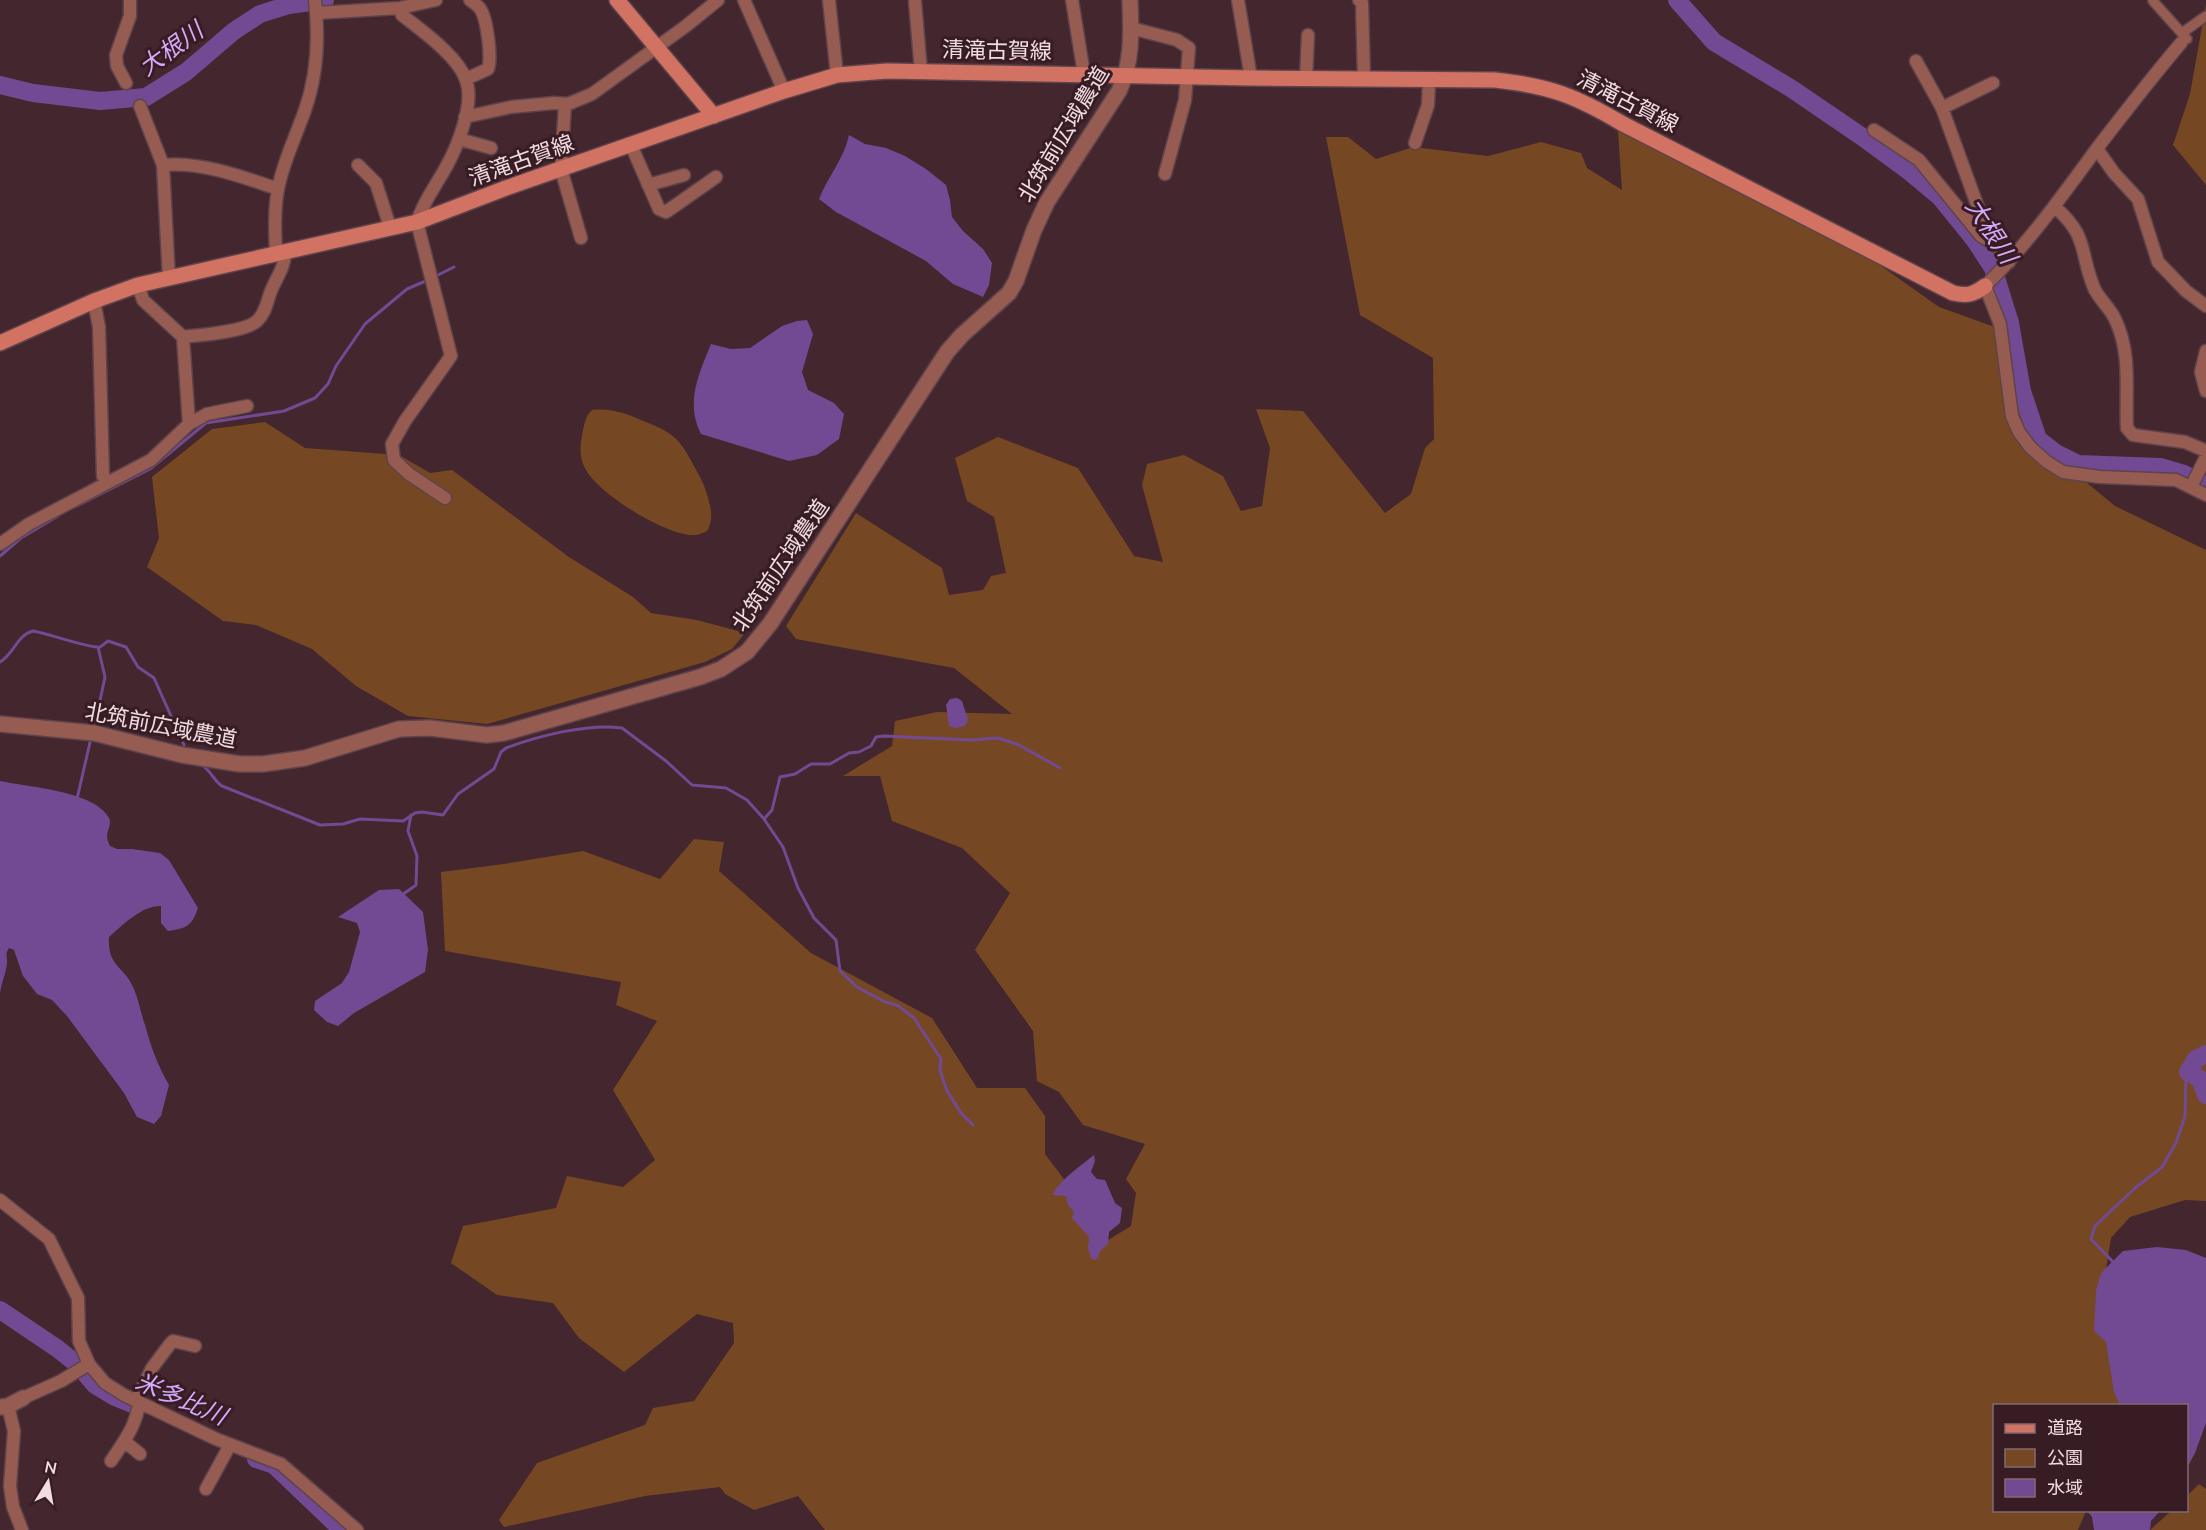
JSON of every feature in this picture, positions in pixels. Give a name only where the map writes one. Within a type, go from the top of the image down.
[{"type":"main road","points":[[617,0],[714,116]]},
{"type":"main road","name":"清滝古賀線","points":[[0,343],[94,301],[138,285],[417,222],[784,91],[837,75],[921,71],[1364,80],[1495,80],[1522,83],[1584,101],[1623,124],[1953,293],[1967,296],[1985,286]]},
{"type":"street","points":[[126,83],[117,66],[116,55],[130,16],[130,0]]},
{"type":"street","points":[[183,337],[251,325],[257,321],[266,307],[271,290],[281,273],[281,253],[275,225],[278,189],[306,108],[315,70],[316,6],[399,8],[436,0]]},
{"type":"street","points":[[466,79],[488,69],[490,57],[484,16],[480,8],[470,0]]},
{"type":"street","points":[[465,117],[511,107],[565,104],[592,94],[657,48],[718,0]]},
{"type":"street","points":[[744,0],[784,91]]},
{"type":"street","points":[[829,0],[837,75]]},
{"type":"street","points":[[1072,0],[1084,74]]},
{"type":"street","name":"北筑前広域農道","points":[[0,724],[94,733],[182,755],[240,764],[263,764],[305,758],[399,729],[430,728],[488,735],[504,733],[700,677],[728,665],[747,652],[767,629],[947,352],[962,335],[1009,293],[1016,281],[1034,230],[1047,202],[1119,92],[1126,75],[1131,51],[1130,0]]},
{"type":"street","points":[[1239,0],[1251,78]]},
{"type":"street","points":[[1359,0],[1362,3],[1364,80]]},
{"type":"street","points":[[2153,1],[2183,38]]},
{"type":"street","points":[[915,2],[921,71]]},
{"type":"street","points":[[399,8],[402,15],[439,44],[466,79],[468,101],[459,139],[445,170],[422,207],[417,222],[451,356],[405,421],[392,444],[394,460],[409,474],[445,498]]},
{"type":"street","points":[[2206,16],[2183,38],[2136,97],[2055,207],[2009,262],[1985,286],[2000,324],[2012,416],[2019,432],[2031,447],[2047,462],[2063,472],[2100,477],[2176,480],[2206,495]]},
{"type":"street","points":[[1131,28],[1177,40],[1189,48],[1185,100],[1165,174]]},
{"type":"street","points":[[1306,79],[1308,35]]},
{"type":"street","points":[[1916,62],[1942,108],[1987,232],[2009,262]]},
{"type":"street","points":[[1415,143],[1428,105],[1429,80]]},
{"type":"street","points":[[1942,108],[1993,83]]},
{"type":"street","points":[[565,104],[561,170],[581,238]]},
{"type":"street","points":[[140,106],[163,165],[169,279]]},
{"type":"street","points":[[1874,130],[1918,160],[1981,236],[1995,244]]},
{"type":"street","points":[[459,139],[491,148]]},
{"type":"street","points":[[631,145],[659,209],[666,212],[716,177]]},
{"type":"street","points":[[2097,149],[2138,200],[2158,262],[2186,291],[2206,306]]},
{"type":"street","points":[[163,165],[173,164],[225,170],[278,189]]},
{"type":"street","points":[[358,165],[376,183],[390,227]]},
{"type":"street","points":[[648,185],[684,175]]},
{"type":"street","points":[[2055,207],[2072,223],[2082,240],[2095,289],[2115,318],[2125,348],[2128,376],[2127,428],[2133,435],[2185,442],[2206,451]]},
{"type":"street","points":[[138,285],[143,300],[183,337],[189,424]]},
{"type":"street","points":[[94,301],[99,327],[103,476],[109,482]]},
{"type":"street","points":[[2206,351],[2201,372],[2206,391]]},
{"type":"street","points":[[0,544],[29,524],[151,460],[189,424],[207,414],[247,406]]},
{"type":"street","points":[[2191,487],[2203,463]]},
{"type":"street","points":[[0,1200],[49,1239],[78,1298],[79,1341],[89,1364],[105,1383],[137,1402],[230,1445],[281,1464],[357,1530]]},
{"type":"street","points":[[111,1461],[138,1414],[137,1402],[152,1368],[173,1341],[195,1346]]},
{"type":"street","points":[[22,1530],[13,1507],[10,1486],[14,1431],[4,1406],[61,1381],[89,1364]]},
{"type":"street","points":[[124,1441],[140,1454]]},
{"type":"street","points":[[206,1489],[230,1445]]},
{"type":"green space","points":[[2206,4],[2206,185],[2173,145],[2190,94]]},
{"type":"green space","points":[[1617,117],[1877,263],[1939,307],[2006,331],[2028,434],[2115,506],[2206,550],[2206,1201],[2185,1200],[2130,1217],[2111,1238],[2099,1313],[2133,1404],[1993,1404],[1993,1512],[2086,1512],[2078,1530],[825,1530],[798,1496],[754,1510],[725,1494],[720,1487],[645,1496],[504,1527],[499,1520],[537,1463],[645,1425],[653,1408],[694,1401],[734,1343],[733,1323],[697,1314],[624,1372],[579,1338],[553,1303],[497,1295],[451,1263],[463,1226],[556,1208],[567,1176],[623,1187],[655,1160],[613,1090],[657,1021],[616,1005],[621,982],[445,951],[441,872],[583,851],[660,879],[694,839],[724,842],[719,871],[811,953],[932,1018],[977,1088],[1025,1088],[1045,1116],[1045,1154],[1094,1219],[1105,1242],[1131,1226],[1136,1193],[1126,1179],[1145,1144],[1083,1125],[1059,1092],[1037,1081],[1033,1031],[975,950],[1010,893],[962,848],[892,821],[880,776],[843,776],[892,746],[895,721],[937,712],[1012,714],[954,668],[796,639],[786,626],[856,513],[942,568],[949,595],[983,590],[991,576],[1006,573],[994,517],[967,501],[955,458],[998,437],[1078,468],[1134,556],[1163,562],[1142,485],[1147,464],[1184,455],[1223,476],[1241,511],[1262,506],[1270,448],[1256,409],[1303,411],[1385,513],[1411,494],[1425,448],[1434,439],[1433,358],[1360,315],[1326,137],[1348,137],[1376,159],[1413,147],[1488,156],[1541,142],[1581,153],[1587,168],[1622,190]]},
{"type":"green space","points":[[592,410],[611,410],[629,415],[660,428],[679,442],[689,456],[706,491],[711,516],[707,531],[694,535],[667,529],[634,512],[593,480],[581,457],[585,421]]},
{"type":"green space","points":[[265,422],[305,448],[399,455],[430,473],[452,470],[569,557],[633,597],[651,613],[697,620],[745,633],[732,649],[705,662],[487,724],[408,716],[356,686],[312,649],[256,625],[223,621],[147,567],[159,538],[152,477],[212,429]]},
{"type":"green space","points":[[2199,1484],[2206,1489],[2206,1530],[2150,1530],[2170,1512],[2188,1512],[2188,1495]]},
{"type":"water","points":[[849,135],[865,144],[886,148],[905,156],[946,185],[952,217],[963,231],[983,249],[992,263],[989,285],[983,297],[953,284],[926,261],[836,212],[819,199],[847,144]]},
{"type":"water","points":[[807,320],[813,334],[802,372],[808,390],[834,403],[844,414],[839,439],[817,455],[789,461],[701,434],[696,422],[694,399],[698,377],[711,344],[731,349],[750,348],[782,326]]},
{"type":"water","points":[[957,698],[962,701],[968,720],[965,726],[956,728],[949,726],[946,705],[950,699]]},
{"type":"water","points":[[0,781],[76,796],[101,809],[110,821],[107,836],[110,846],[117,849],[160,853],[169,860],[198,908],[188,925],[168,931],[161,923],[161,906],[147,909],[133,917],[109,937],[111,955],[134,989],[152,1049],[169,1085],[161,1116],[154,1124],[137,1117],[124,1093],[67,1016],[52,1000],[37,994],[23,976],[14,950],[9,948],[0,994]]},
{"type":"water","points":[[399,889],[423,912],[428,950],[425,972],[354,1013],[338,1026],[327,1022],[314,1010],[315,1001],[342,983],[349,972],[360,932],[357,923],[338,917],[379,890]]},
{"type":"water","points":[[1094,1155],[1095,1161],[1091,1172],[1097,1179],[1105,1180],[1115,1203],[1122,1208],[1120,1223],[1109,1232],[1108,1244],[1094,1260],[1088,1248],[1089,1237],[1072,1218],[1074,1212],[1068,1205],[1066,1196],[1053,1195],[1065,1179]]},
{"type":"water","points":[[2157,1247],[2186,1250],[2206,1258],[2206,1423],[2188,1466],[2188,1404],[2120,1404],[2114,1392],[2106,1342],[2094,1331],[2096,1291],[2101,1273],[2123,1251]]},
{"type":"water","points":[[2088,1512],[2159,1512],[2151,1521],[2150,1530],[2094,1530],[2092,1517]]},
{"type":"waterway","name":"大根川","points":[[0,85],[33,93],[100,101],[146,97],[186,72],[234,31],[260,14],[289,5],[325,0]]},
{"type":"waterway","name":"大根川","points":[[1677,0],[1714,42],[1792,89],[1861,136],[1940,197],[1974,239],[1993,268],[2010,323],[2022,391],[2038,439],[2056,453],[2078,464],[2160,467],[2184,474],[2206,485]]},
{"type":"waterway","points":[[434,277],[454,267]]},
{"type":"waterway","points":[[77,506],[150,469],[206,423],[284,411],[315,398],[328,384],[336,366],[365,324],[407,289],[428,280]]},
{"type":"waterway","points":[[0,556],[21,538],[58,516]]},
{"type":"waterway","points":[[0,662],[23,636],[33,631],[95,647],[100,647],[108,641],[126,647],[138,667],[154,678],[184,745]]},
{"type":"waterway","points":[[94,729],[105,677],[98,647]]},
{"type":"waterway","points":[[203,766],[222,786],[320,825],[343,824],[360,819],[403,821],[415,813],[443,815],[458,794],[494,769],[501,752],[506,748],[533,739],[579,729],[622,728],[666,761],[692,785],[726,788],[747,800],[764,819],[783,847],[798,888],[814,918],[836,940],[840,971],[857,987],[885,1002],[897,1005],[914,1018],[941,1059],[940,1070],[947,1091],[961,1113],[973,1125]]},
{"type":"waterway","points":[[764,819],[772,810],[780,777],[795,774],[811,764],[830,764],[849,753],[859,752],[871,746],[876,737],[972,740],[998,738],[1017,744],[1060,768]]},
{"type":"waterway","points":[[77,799],[91,738]]},
{"type":"waterway","points":[[402,895],[416,885],[417,856],[408,831],[411,815]]},
{"type":"waterway","name":"大根川","points":[[2206,1054],[2196,1059],[2188,1072],[2200,1079],[2206,1095]]},
{"type":"waterway","points":[[2115,1264],[2091,1239],[2095,1226],[2134,1189],[2162,1167],[2176,1143],[2185,1116],[2188,1072]]},
{"type":"waterway","name":"米多比川","points":[[0,1310],[58,1349],[78,1365],[95,1385],[137,1406]]},
{"type":"waterway","name":"米多比川","points":[[256,1459],[274,1465],[342,1530]]}]
